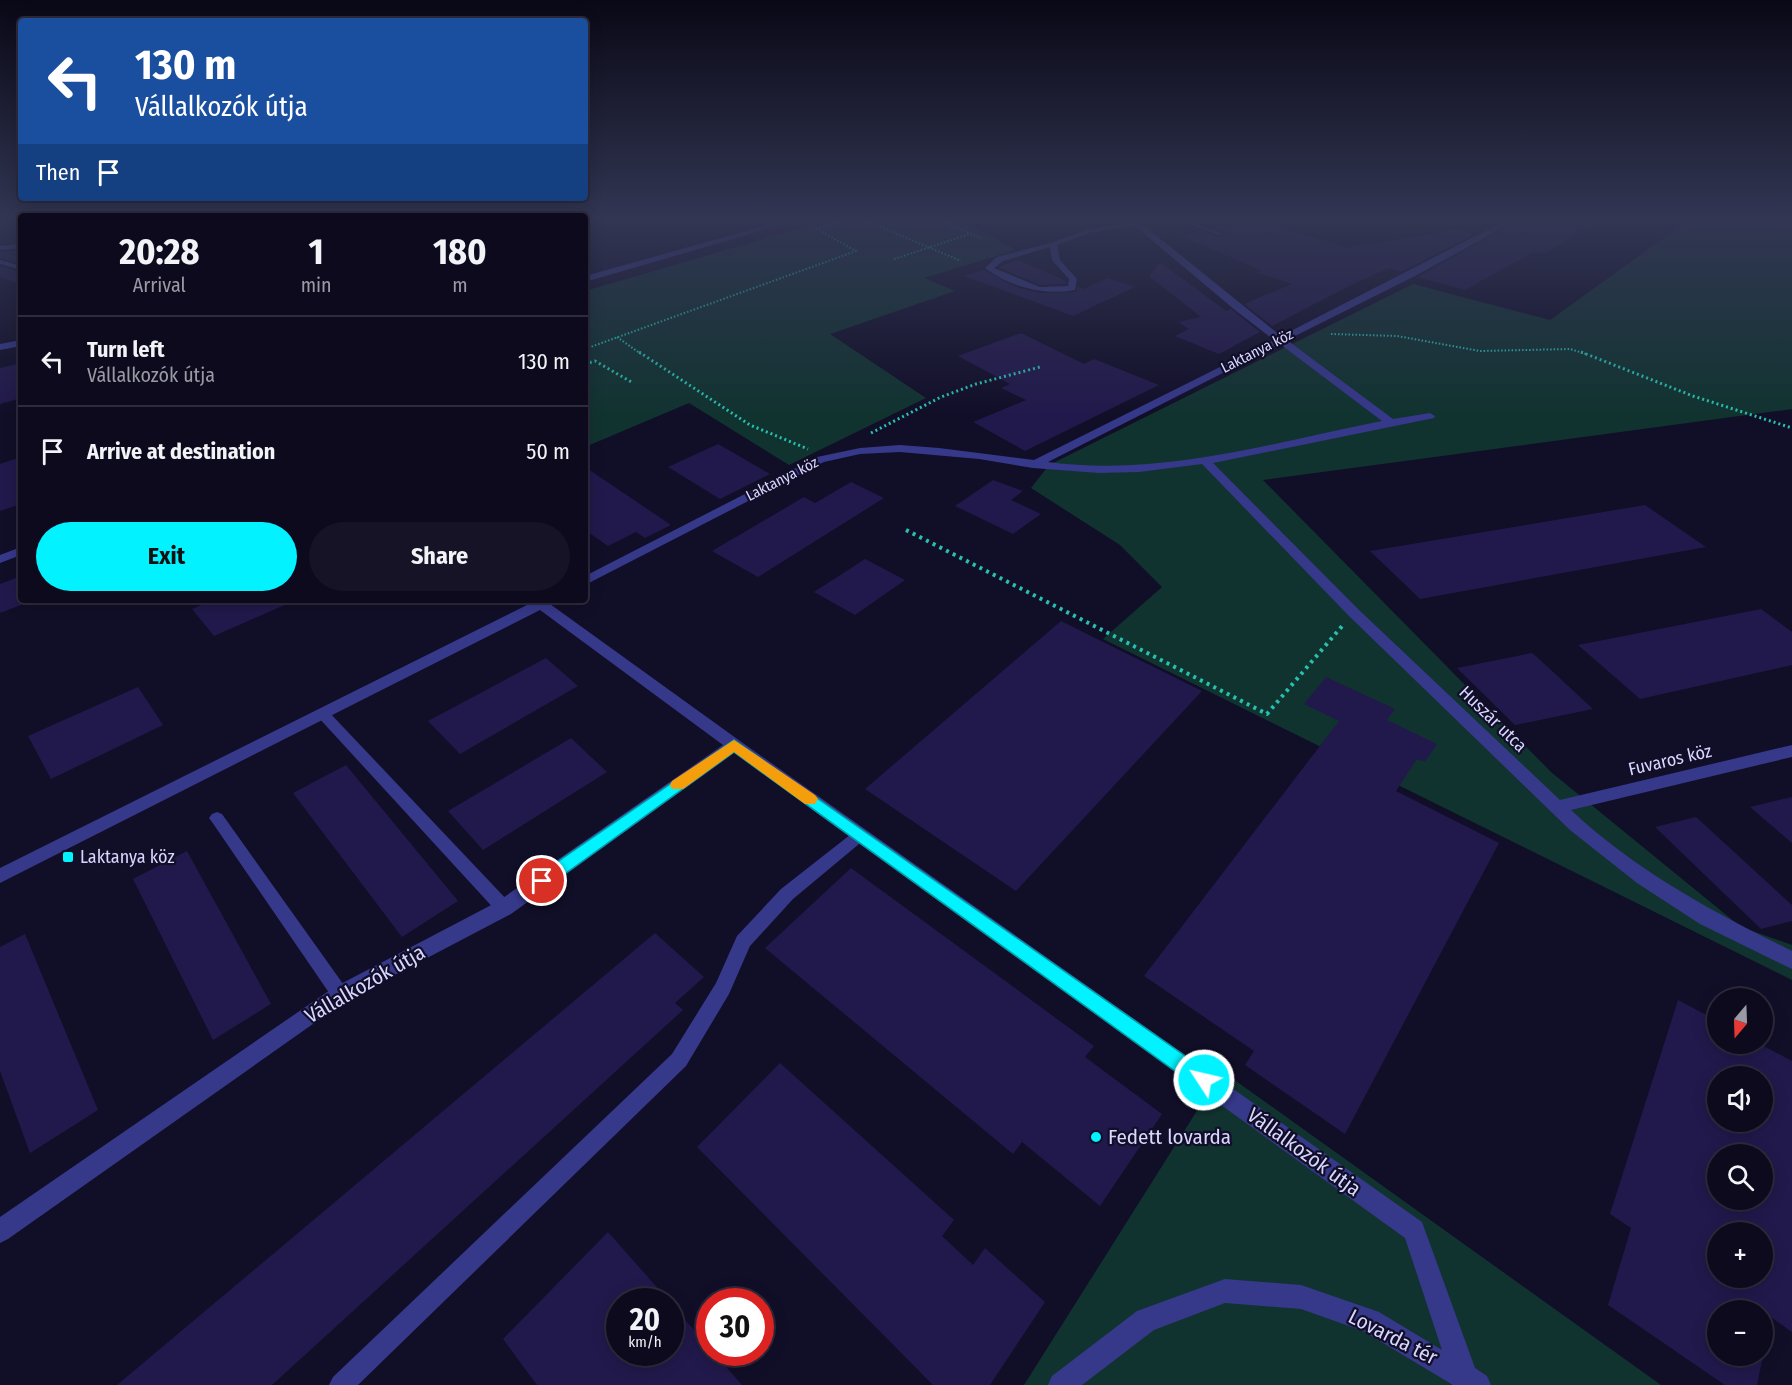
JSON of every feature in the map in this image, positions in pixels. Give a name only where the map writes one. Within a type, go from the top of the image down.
[{"type":"street","points":[[1210,285],[1238,308],[1287,336],[1389,422]]},
{"type":"street","name":"Laktanya köz","points":[[1033,465],[1387,285]]},
{"type":"street","name":"Laktanya köz","points":[[588,579],[821,459],[838,454],[909,450],[963,454],[1033,465],[1095,471],[1139,470],[1204,460],[1389,422],[1430,416]]},
{"type":"street","name":"Huszár utca","points":[[1204,460],[1354,613],[1557,807],[1643,878],[1707,918],[1792,960]]},
{"type":"street","points":[[0,559],[18,552]]},
{"type":"street","points":[[0,876],[542,603]]},
{"type":"street","name":"Vállalkozók útja","points":[[545,603],[734,745],[1414,1230],[1471,1380]]},
{"type":"street","name":"Vállalkozók útja","points":[[0,1231],[340,994],[504,908],[734,745]]},
{"type":"street","name":"Fuvaros köz","points":[[1557,807],[1792,751]]},
{"type":"street","name":"Lovarda tér","points":[[1061,1385],[1146,1320],[1225,1292],[1301,1297],[1370,1321],[1471,1380]]},
{"type":"lane","points":[[1023,285],[1056,293],[1072,288],[1073,285]]},
{"type":"lane","points":[[0,347],[18,344]]},
{"type":"lane","points":[[323,714],[504,908]]},
{"type":"lane","points":[[217,818],[340,994]]},
{"type":"lane","points":[[341,1385],[679,1060],[723,988],[743,940],[787,894],[860,835]]},
{"type":"path","points":[[588,348],[763,285]]},
{"type":"path","points":[[1287,336],[1397,336],[1480,351],[1570,350],[1597,357],[1694,396],[1792,428]]},
{"type":"path","points":[[617,337],[669,374],[750,425],[807,448],[821,459]]},
{"type":"path","points":[[588,363],[595,361],[633,383]]},
{"type":"path","points":[[861,438],[950,394],[976,384],[1040,367]]},
{"type":"path","points":[[906,530],[1266,714],[1354,613]]},
{"type":"green space","points":[[607,285],[940,285],[955,291],[830,334],[926,398],[789,465],[689,403],[588,446],[588,290]]},
{"type":"green space","points":[[1412,285],[1550,320],[1599,285],[1792,285],[1792,409],[1263,480],[1551,772],[1741,927],[1792,945],[1792,980],[1103,639],[1162,587],[1120,545],[1031,488],[1049,465]]},
{"type":"green space","points":[[1222,1071],[1661,1385],[1024,1385]]},
{"type":"building","points":[[988,285],[1012,285],[1040,293],[1075,292],[1078,286],[1084,289],[1094,285],[1128,285],[1135,287],[1073,316]]},
{"type":"building","points":[[1160,285],[1190,285],[1226,311],[1231,309],[1260,332],[1219,354],[1175,336],[1189,329],[1178,322],[1201,317]]},
{"type":"building","points":[[1290,285],[1352,285],[1272,326],[1244,304]]},
{"type":"building","points":[[1446,285],[1475,285],[1465,290]]},
{"type":"building","points":[[1021,333],[1084,364],[1094,359],[1159,385],[1025,451],[973,422],[1026,400],[1001,388],[1010,384],[958,356]]},
{"type":"building","points":[[18,364],[18,399],[0,404],[0,368]]},
{"type":"building","points":[[718,444],[770,474],[720,499],[668,467]]},
{"type":"building","points":[[18,458],[18,505],[0,511],[0,464]]},
{"type":"building","points":[[588,469],[671,525],[645,538],[636,532],[608,546],[588,532]]},
{"type":"building","points":[[993,480],[1023,491],[1011,500],[1041,514],[1013,534],[955,506]]},
{"type":"building","points":[[851,482],[884,498],[758,577],[712,551],[804,497],[815,503]]},
{"type":"building","points":[[1645,505],[1706,547],[1420,599],[1370,551]]},
{"type":"building","points":[[865,559],[905,580],[855,615],[814,592]]},
{"type":"building","points":[[18,577],[18,603],[21,605],[0,613],[0,584]]},
{"type":"building","points":[[206,603],[289,603],[214,636],[192,609]]},
{"type":"building","points":[[1761,609],[1792,632],[1792,665],[1640,699],[1578,645]]},
{"type":"building","points":[[1061,621],[1202,691],[1016,891],[865,789]]},
{"type":"building","points":[[1532,653],[1593,709],[1515,725],[1457,668]]},
{"type":"building","points":[[546,658],[578,686],[460,754],[428,721]]},
{"type":"building","points":[[1326,677],[1395,709],[1387,720],[1437,744],[1425,762],[1417,759],[1396,791],[1499,843],[1345,1134],[1245,1065],[1254,1051],[1144,976],[1339,721],[1304,704]]},
{"type":"building","points":[[138,687],[163,725],[51,779],[28,736]]},
{"type":"building","points":[[571,738],[607,772],[483,850],[448,811]]},
{"type":"building","points":[[346,765],[458,901],[402,937],[293,793]]},
{"type":"building","points":[[1792,797],[1792,843],[1750,807]]},
{"type":"building","points":[[1696,817],[1792,905],[1792,921],[1761,929],[1655,827]]},
{"type":"building","points":[[187,851],[271,1004],[213,1040],[133,879]]},
{"type":"building","points":[[851,868],[1094,1046],[1085,1057],[1162,1114],[1100,1206],[1022,1142],[1013,1154],[765,948]]},
{"type":"building","points":[[655,933],[704,977],[675,1003],[683,1010],[272,1385],[117,1385]]},
{"type":"building","points":[[25,934],[98,1110],[30,1153],[0,1071],[0,947]]},
{"type":"building","points":[[1678,1000],[1707,1015],[1707,1054],[1773,1054],[1773,1051],[1792,1061],[1792,1332],[1773,1319],[1773,1300],[1707,1300],[1707,1366],[1761,1366],[1757,1385],[1725,1385],[1608,1305],[1631,1228],[1610,1214]]},
{"type":"building","points":[[780,1063],[954,1220],[942,1236],[973,1265],[985,1248],[1045,1302],[990,1385],[933,1385],[697,1147]]},
{"type":"building","points":[[608,1232],[658,1288],[606,1288],[606,1366],[684,1366],[684,1319],[696,1332],[696,1366],[725,1366],[742,1385],[537,1385],[503,1339]]},
{"type":"slow traffic","points":[[678,785],[734,745],[810,799]]},
{"type":"place","name":"Laktanya köz","points":[[68,857]]},
{"type":"place","name":"Fedett lovarda","points":[[1096,1137]]},
{"type":"route","points":[[542,881],[734,745],[1204,1080]]}]
